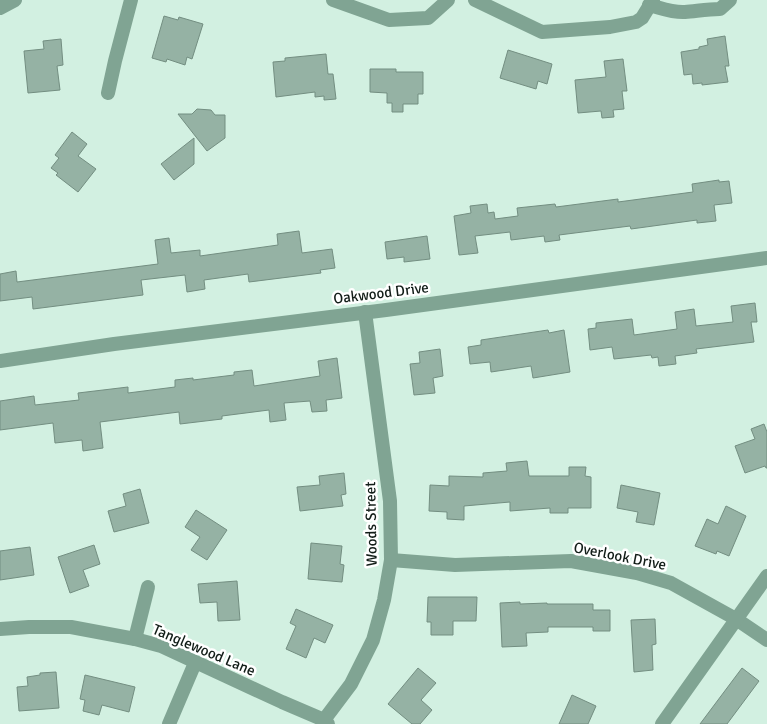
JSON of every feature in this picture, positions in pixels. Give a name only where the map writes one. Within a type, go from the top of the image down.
[{"type":"street","points":[[0,8],[15,0]]},
{"type":"street","points":[[108,93],[131,0]]},
{"type":"street","points":[[333,0],[389,20],[428,18],[448,0]]},
{"type":"street","points":[[475,0],[542,32],[610,27],[636,22],[642,18],[651,3],[673,11],[684,12],[720,9],[730,0]]},
{"type":"street","name":"Oakwood Drive","points":[[0,361],[114,344],[767,258]]},
{"type":"street","name":"Woods Street","points":[[326,722],[351,684],[373,640],[384,600],[391,560],[390,501],[365,312]]},
{"type":"street","name":"Overlook Drive","points":[[391,560],[455,565],[571,561],[637,572],[672,583],[736,619],[767,640]]},
{"type":"street","points":[[662,724],[767,576]]},
{"type":"street","points":[[135,639],[148,587]]},
{"type":"street","name":"Tanglewood Lane","points":[[0,629],[71,627],[161,646],[326,722]]},
{"type":"street","points":[[169,724],[195,663]]},
{"type":"building","points":[[164,16],[178,20],[179,17],[203,24],[192,59],[187,57],[185,65],[167,59],[166,62],[152,58]]},
{"type":"building","points":[[725,36],[729,66],[725,66],[728,82],[702,85],[702,83],[693,84],[692,74],[684,75],[681,52],[699,49],[699,47],[708,45],[707,39]]},
{"type":"building","points":[[61,39],[63,65],[57,66],[60,90],[28,93],[24,51],[44,49],[43,41]]},
{"type":"building","points":[[508,50],[552,64],[547,84],[538,81],[536,89],[500,78]]},
{"type":"building","points":[[326,54],[328,74],[333,74],[336,99],[324,100],[324,96],[315,97],[315,92],[276,97],[273,62],[285,61],[285,58]]},
{"type":"building","points":[[623,59],[627,91],[622,91],[624,109],[613,110],[614,117],[602,118],[601,111],[578,113],[575,80],[606,77],[604,61]]},
{"type":"building","points":[[370,69],[396,69],[396,72],[423,72],[423,94],[418,94],[418,104],[403,104],[403,112],[392,112],[392,103],[387,103],[387,93],[370,92]]},
{"type":"building","points":[[197,109],[211,110],[215,115],[225,115],[225,138],[207,151],[178,114],[192,114]]},
{"type":"building","points":[[72,132],[87,144],[78,156],[96,169],[78,192],[56,175],[58,173],[51,168],[59,158],[55,155]]},
{"type":"building","points":[[194,138],[194,164],[174,180],[161,164]]},
{"type":"building","points":[[719,180],[719,182],[729,181],[732,203],[714,205],[716,221],[697,223],[697,220],[631,229],[630,226],[559,235],[560,240],[545,242],[544,236],[511,240],[510,232],[475,236],[478,253],[459,255],[454,216],[471,213],[470,206],[487,204],[488,213],[494,212],[495,219],[518,216],[517,208],[555,204],[556,207],[618,199],[618,202],[693,192],[692,184]]},
{"type":"building","points":[[299,231],[302,253],[332,249],[335,268],[320,270],[321,273],[249,282],[248,274],[204,280],[205,289],[187,292],[185,275],[141,280],[143,295],[33,309],[32,297],[0,301],[0,274],[16,271],[17,282],[158,264],[155,240],[169,238],[171,253],[200,250],[200,256],[278,245],[277,234]]},
{"type":"building","points":[[427,236],[430,259],[404,262],[404,257],[387,259],[385,242]]},
{"type":"building","points":[[755,303],[757,322],[751,322],[754,342],[696,349],[697,353],[675,356],[676,364],[659,366],[658,357],[652,358],[651,355],[614,359],[612,347],[590,350],[588,329],[596,328],[596,323],[632,319],[634,335],[677,329],[675,312],[694,309],[696,326],[733,322],[731,306]]},
{"type":"building","points":[[548,330],[549,333],[564,330],[570,372],[533,378],[531,366],[491,372],[490,362],[470,364],[468,347],[481,345],[481,340]]},
{"type":"building","points":[[440,349],[443,376],[433,378],[435,393],[414,395],[410,364],[420,363],[419,352]]},
{"type":"building","points":[[337,358],[342,398],[326,400],[327,411],[312,412],[310,401],[284,403],[286,420],[270,422],[269,410],[222,416],[222,419],[180,424],[179,412],[100,422],[103,448],[83,451],[82,440],[55,443],[53,423],[0,430],[0,401],[34,396],[35,405],[79,400],[78,393],[128,387],[128,393],[175,387],[175,380],[193,378],[193,380],[234,375],[234,372],[252,370],[254,386],[320,376],[318,361]]},
{"type":"building","points":[[764,424],[767,432],[767,468],[765,466],[745,473],[735,446],[755,439],[751,429]]},
{"type":"building","points":[[527,461],[529,476],[569,476],[569,467],[586,467],[585,476],[591,477],[591,508],[568,508],[568,513],[550,513],[550,508],[510,511],[510,502],[464,506],[464,520],[447,519],[447,512],[429,511],[430,485],[449,486],[449,476],[483,477],[483,473],[507,471],[506,463]]},
{"type":"building","points":[[344,473],[346,494],[341,495],[343,506],[300,511],[297,487],[320,485],[319,476]]},
{"type":"building","points":[[621,485],[660,493],[654,525],[636,522],[638,512],[617,508]]},
{"type":"building","points":[[140,489],[149,523],[114,532],[108,511],[126,506],[123,494]]},
{"type":"building","points":[[726,506],[746,516],[729,556],[717,551],[716,554],[695,546],[707,519],[718,524]]},
{"type":"building","points":[[196,510],[227,530],[207,560],[191,550],[200,537],[185,527]]},
{"type":"building","points":[[311,543],[342,546],[340,564],[344,565],[342,582],[308,579]]},
{"type":"building","points":[[94,545],[100,564],[83,570],[89,586],[70,593],[58,557]]},
{"type":"building","points":[[30,547],[34,575],[0,580],[0,551]]},
{"type":"building","points":[[237,581],[240,620],[218,621],[217,602],[200,603],[198,584]]},
{"type":"building","points":[[428,597],[477,597],[476,621],[453,621],[453,635],[431,635],[431,622],[427,622]]},
{"type":"building","points":[[520,602],[520,604],[593,604],[593,610],[610,610],[610,631],[593,631],[593,627],[548,627],[548,632],[526,633],[527,646],[502,647],[500,603]]},
{"type":"building","points":[[296,609],[333,625],[325,643],[314,638],[306,658],[286,649],[296,626],[290,623]]},
{"type":"building","points":[[655,619],[656,644],[652,645],[653,670],[634,672],[631,620]]},
{"type":"building","points":[[418,668],[436,683],[421,700],[432,710],[420,724],[412,724],[388,704]]},
{"type":"building","points":[[742,668],[759,681],[727,724],[700,724]]},
{"type":"building","points":[[56,672],[59,708],[19,711],[17,687],[28,686],[27,677],[40,675],[40,673]]},
{"type":"building","points":[[85,675],[135,687],[129,712],[102,705],[99,715],[83,711],[85,700],[80,699]]},
{"type":"building","points":[[572,695],[596,706],[588,724],[559,724]]}]
